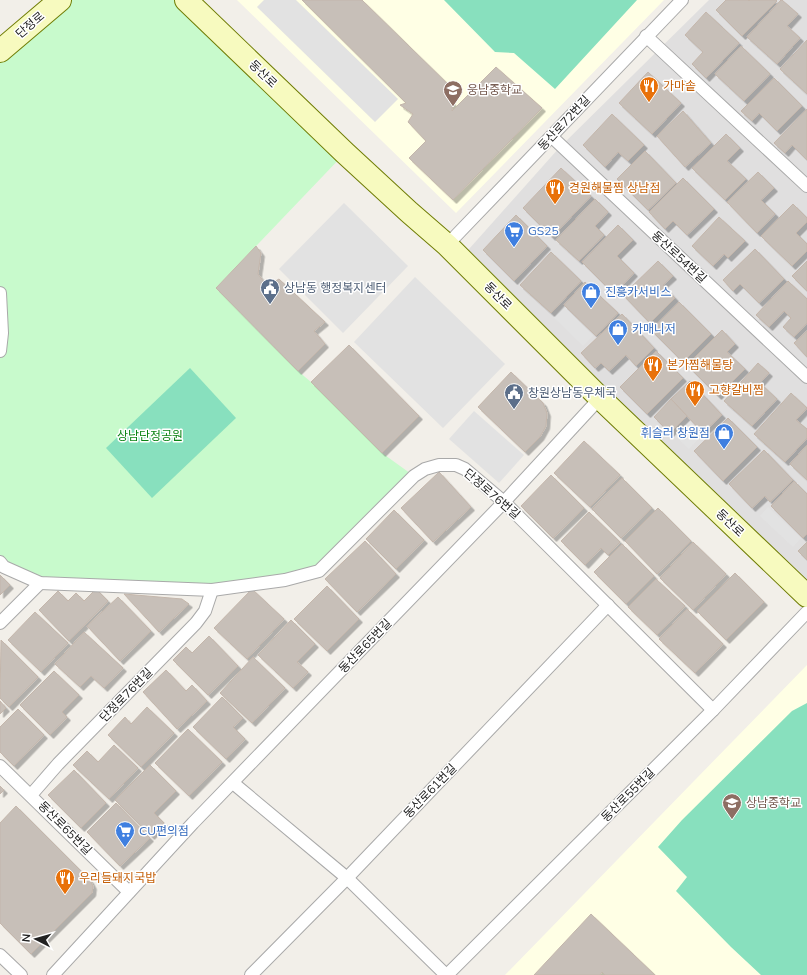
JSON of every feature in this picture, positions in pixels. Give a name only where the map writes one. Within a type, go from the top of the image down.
[{"type":"main road","name":"단정로","points":[[0,51],[60,0]]},
{"type":"main road","name":"동산로","points":[[186,0],[345,153],[447,245],[600,398],[807,596]]},
{"type":"lane","name":"동산로72번길","points":[[447,245],[682,0]]},
{"type":"lane","points":[[646,36],[807,186]]},
{"type":"lane","name":"동산로54번길","points":[[552,137],[807,377]]},
{"type":"lane","points":[[0,293],[2,333],[0,351]]},
{"type":"lane","name":"동산로65번길","points":[[53,975],[129,892],[504,502],[600,398]]},
{"type":"lane","name":"단정로76번길","points":[[0,562],[4,567],[40,583],[212,590],[285,580],[319,571],[414,476],[425,469],[448,465],[465,469],[504,502],[713,710]]},
{"type":"lane","points":[[0,623],[40,583]]},
{"type":"lane","name":"단정로76번길","points":[[31,795],[58,764],[196,623],[205,611],[212,590]]},
{"type":"lane","name":"동산로61번길","points":[[251,975],[347,878],[608,605]]},
{"type":"lane","name":"동산로55번길","points":[[447,975],[713,710],[807,612]]},
{"type":"lane","name":"동산로65번길","points":[[0,766],[129,892]]},
{"type":"lane","points":[[233,783],[347,878],[447,975]]},
{"type":"lane","points":[[0,955],[21,975]]},
{"type":"shaded area","name":"웅남중학교","points":[[237,0],[664,0],[456,213]]},
{"type":"shaded area","points":[[264,0],[296,0],[398,99],[375,122],[257,7]]},
{"type":"shaded area","points":[[709,0],[807,0],[807,596],[461,258],[559,148]]},
{"type":"shaded area","points":[[344,203],[408,266],[343,333],[279,269]]},
{"type":"shaded area","points":[[415,277],[505,364],[443,428],[354,342]]},
{"type":"shaded area","points":[[564,306],[594,335],[583,346],[553,317]]},
{"type":"shaded area","points":[[474,411],[524,455],[499,483],[449,439]]},
{"type":"shaded area","points":[[687,420],[703,434],[689,449],[673,434]]},
{"type":"shaded area","points":[[768,507],[801,538],[793,547],[760,516]]},
{"type":"shaded area","name":"상남중학교","points":[[807,665],[807,975],[505,975]]},
{"type":"green space","name":"상남단정공원","points":[[60,0],[186,0],[345,153],[216,288],[382,453],[414,476],[319,571],[212,590],[40,583],[0,562],[0,51]]},
{"type":"green space","points":[[444,0],[637,0],[555,89],[514,53],[495,52]]},
{"type":"green space","points":[[190,368],[236,418],[152,498],[106,448]]},
{"type":"green space","points":[[807,703],[807,975],[761,975],[676,891],[687,877],[658,847],[682,820],[792,711]]},
{"type":"building","name":"웅남중학교","points":[[302,0],[362,0],[455,91],[449,98],[453,103],[452,111],[496,67],[542,108],[453,200],[409,158],[426,141],[408,122],[413,114],[400,105],[406,103]]},
{"type":"building","points":[[726,0],[777,1],[742,36],[716,10]]},
{"type":"building","points":[[781,0],[798,14],[787,26],[800,38],[777,64],[747,37]]},
{"type":"building","points":[[706,12],[739,43],[706,78],[692,64],[703,52],[685,35]]},
{"type":"building","points":[[807,40],[807,94],[780,69]]},
{"type":"building","points":[[741,46],[770,74],[744,101],[715,74]]},
{"type":"building","points":[[648,72],[681,103],[652,134],[619,103]]},
{"type":"building","points":[[774,78],[802,106],[777,131],[759,113],[752,121],[741,111]]},
{"type":"building","points":[[807,109],[807,160],[792,145],[785,153],[774,143]]},
{"type":"building","points":[[683,111],[711,143],[685,167],[657,136]]},
{"type":"building","points":[[612,114],[644,145],[628,161],[618,152],[605,167],[583,145]]},
{"type":"building","points":[[726,134],[740,148],[727,161],[746,179],[725,200],[692,168]]},
{"type":"building","points":[[645,151],[676,183],[648,210],[617,179]]},
{"type":"building","points":[[561,168],[591,196],[552,237],[523,208]]},
{"type":"building","points":[[758,172],[774,188],[761,200],[775,214],[757,233],[727,202]]},
{"type":"building","points":[[683,178],[714,209],[687,235],[673,221],[665,229],[649,212]]},
{"type":"building","points":[[595,199],[608,212],[595,226],[604,235],[579,261],[556,240]]},
{"type":"building","points":[[793,204],[807,218],[807,222],[796,233],[807,244],[807,251],[792,266],[761,236]]},
{"type":"building","points":[[516,215],[547,246],[514,281],[483,250]]},
{"type":"building","points":[[719,217],[745,241],[728,258],[724,254],[713,266],[692,246]]},
{"type":"building","points":[[618,225],[633,240],[617,256],[634,273],[614,294],[582,262]]},
{"type":"building","name":"상남동 행정복지센터","points":[[256,246],[261,253],[258,274],[267,286],[279,279],[325,322],[314,331],[325,344],[298,371],[216,288]]},
{"type":"building","points":[[755,249],[784,279],[759,303],[740,284],[733,291],[723,280]]},
{"type":"building","points":[[551,252],[581,281],[551,313],[520,285]]},
{"type":"building","points":[[658,261],[673,276],[663,285],[675,298],[650,323],[623,295]]},
{"type":"building","points":[[807,261],[807,291],[792,276]]},
{"type":"building","points":[[788,281],[807,299],[807,323],[794,337],[783,327],[791,318],[784,311],[769,327],[756,315]]},
{"type":"building","name":"진흥카서비스","points":[[585,282],[618,313],[596,336],[564,305]]},
{"type":"building","points":[[679,302],[711,334],[683,362],[651,330]]},
{"type":"building","points":[[622,314],[654,348],[636,366],[626,355],[609,371],[601,363],[595,368],[581,353]]},
{"type":"building","points":[[722,330],[735,344],[727,352],[745,369],[718,396],[687,365]]},
{"type":"building","points":[[807,331],[807,357],[794,343]]},
{"type":"building","points":[[349,345],[419,416],[382,453],[311,382]]},
{"type":"building","points":[[656,351],[683,378],[647,414],[620,387]]},
{"type":"building","points":[[758,363],[769,373],[760,383],[777,399],[752,426],[724,401]]},
{"type":"building","name":"창원상남동우체국","points":[[511,372],[543,403],[547,413],[546,426],[540,437],[525,452],[478,407]]},
{"type":"building","points":[[690,381],[722,415],[703,433],[671,399]]},
{"type":"building","points":[[791,393],[807,408],[796,420],[807,429],[807,438],[785,462],[754,434]]},
{"type":"building","points":[[671,399],[687,416],[670,433],[654,417]]},
{"type":"building","points":[[728,418],[757,447],[723,481],[694,451]]},
{"type":"building","points":[[584,441],[620,475],[590,507],[554,473]]},
{"type":"building","points":[[807,445],[807,480],[790,464]]},
{"type":"building","points":[[764,450],[793,480],[770,502],[765,496],[752,508],[729,484]]},
{"type":"building","points":[[439,472],[471,507],[433,542],[401,508]]},
{"type":"building","points":[[551,475],[584,508],[553,538],[521,506]]},
{"type":"building","points":[[622,478],[652,508],[621,538],[592,509]]},
{"type":"building","points":[[794,481],[807,494],[807,534],[803,538],[771,506]]},
{"type":"building","points":[[658,508],[691,541],[657,574],[625,541]]},
{"type":"building","points":[[394,510],[424,540],[396,569],[366,539]]},
{"type":"building","points":[[589,512],[620,542],[608,555],[601,548],[585,565],[561,541]]},
{"type":"building","points":[[365,541],[396,574],[357,612],[325,579]]},
{"type":"building","points":[[693,542],[726,574],[693,610],[660,578]]},
{"type":"building","points":[[807,542],[807,560],[798,551]]},
{"type":"building","points":[[622,544],[654,576],[626,604],[594,572]]},
{"type":"building","points":[[735,573],[764,602],[726,640],[697,611]]},
{"type":"building","points":[[0,575],[10,585],[0,595]]},
{"type":"building","points":[[656,579],[685,606],[657,635],[628,607]]},
{"type":"building","points":[[327,586],[359,619],[327,651],[294,619]]},
{"type":"building","points":[[96,589],[108,601],[69,641],[39,610],[58,591],[68,601],[76,593],[84,601]]},
{"type":"building","points":[[252,589],[284,619],[247,659],[214,628]]},
{"type":"building","points":[[124,594],[182,599],[189,604],[159,632]]},
{"type":"building","points":[[118,597],[151,631],[120,661],[87,626]]},
{"type":"building","points":[[687,609],[723,644],[695,673],[659,639]]},
{"type":"building","points":[[35,612],[68,643],[41,672],[8,640]]},
{"type":"building","points":[[291,620],[315,644],[297,662],[308,672],[293,688],[258,655]]},
{"type":"building","points":[[84,632],[123,668],[104,688],[91,676],[80,687],[55,664]]},
{"type":"building","points":[[209,636],[238,666],[208,695],[173,660],[186,647],[192,653]]},
{"type":"building","points":[[1,640],[38,677],[9,707],[0,698]]},
{"type":"building","points":[[253,657],[285,688],[252,723],[220,693]]},
{"type":"building","points":[[166,670],[186,691],[192,685],[207,701],[177,729],[143,692]]},
{"type":"building","points":[[54,671],[79,695],[62,712],[67,717],[50,735],[20,705]]},
{"type":"building","points":[[222,697],[243,718],[233,727],[245,739],[226,759],[193,727]]},
{"type":"building","points":[[0,701],[6,708],[0,714]]},
{"type":"building","points":[[147,707],[174,733],[141,767],[108,735],[125,717],[131,724]]},
{"type":"building","points":[[18,709],[44,735],[14,766],[0,752],[0,727]]},
{"type":"building","points":[[188,729],[222,762],[189,796],[155,763]]},
{"type":"building","points":[[114,745],[138,768],[109,799],[73,765],[87,751],[98,762]]},
{"type":"building","points":[[150,765],[176,791],[154,813],[164,823],[151,836],[115,800]]},
{"type":"building","points":[[74,770],[106,803],[81,828],[48,795]]},
{"type":"building","points":[[0,786],[4,790],[0,794]]},
{"type":"building","points":[[116,803],[150,838],[120,866],[87,832]]},
{"type":"building","points":[[16,806],[90,880],[93,886],[92,893],[31,954],[0,923],[0,823]]},
{"type":"building","points":[[591,914],[655,975],[605,975],[602,972],[600,975],[534,975]]},
{"type":"place","name":"가마솥","points":[[649,103]]},
{"type":"place","name":"웅남중학교","points":[[453,107]]},
{"type":"place","name":"경원해물찜 상남점","points":[[555,205]]},
{"type":"place","name":"GS25","points":[[514,248]]},
{"type":"place","name":"상남동 행정복지센터","points":[[270,305]]},
{"type":"place","name":"진흥카서비스","points":[[591,309]]},
{"type":"place","name":"카매니저","points":[[618,346]]},
{"type":"place","name":"본가찜해물탕","points":[[653,382]]},
{"type":"place","name":"고향갈비찜","points":[[695,407]]},
{"type":"place","name":"창원상남동우체국","points":[[514,410]]},
{"type":"place","name":"휘슬러 창원점","points":[[724,450]]},
{"type":"place","name":"상남중학교","points":[[732,820]]},
{"type":"place","name":"CU편의점","points":[[125,848]]},
{"type":"place","name":"우리들돼지국밥","points":[[65,895]]}]
